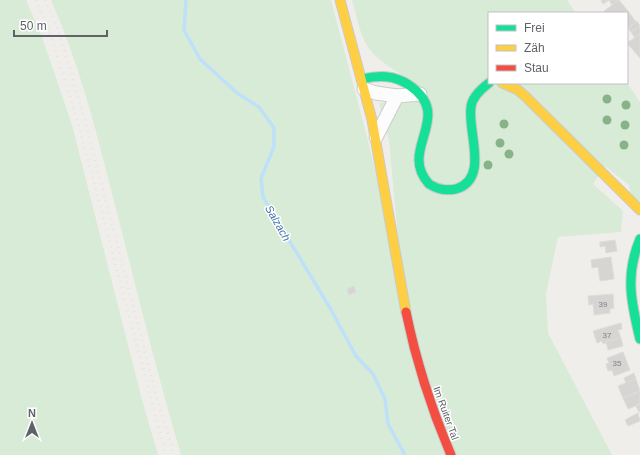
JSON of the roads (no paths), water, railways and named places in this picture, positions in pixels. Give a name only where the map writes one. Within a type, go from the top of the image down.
[{"type":"street","name":"Im Ruiter Tal","points":[[340,0],[376,137],[406,310],[422,378],[435,416],[451,455]]},
{"type":"street","points":[[363,84],[391,77],[407,84],[426,98],[429,108],[429,118],[419,156],[420,165],[424,176],[431,185],[450,190],[458,188],[468,182],[473,175],[475,152],[471,122],[471,107],[474,99],[481,89],[488,84]]},
{"type":"street","points":[[363,84],[376,93],[397,96],[420,94]]},
{"type":"street","points":[[504,84],[518,90],[526,97],[601,174],[640,210]]},
{"type":"street","points":[[376,137],[397,96]]},
{"type":"street","points":[[640,239],[633,255],[630,303],[640,339]]},
{"type":"waterway","name":"Salzach","points":[[186,0],[184,30],[200,59],[237,93],[259,107],[274,128],[274,147],[261,178],[263,197],[330,308],[356,356],[373,374],[385,399],[388,424],[405,455]]},
{"type":"railway","points":[[36,0],[50,33],[78,123],[166,455]]},
{"type":"railway","points":[[45,0],[58,29],[85,121],[158,402],[174,455]]}]
